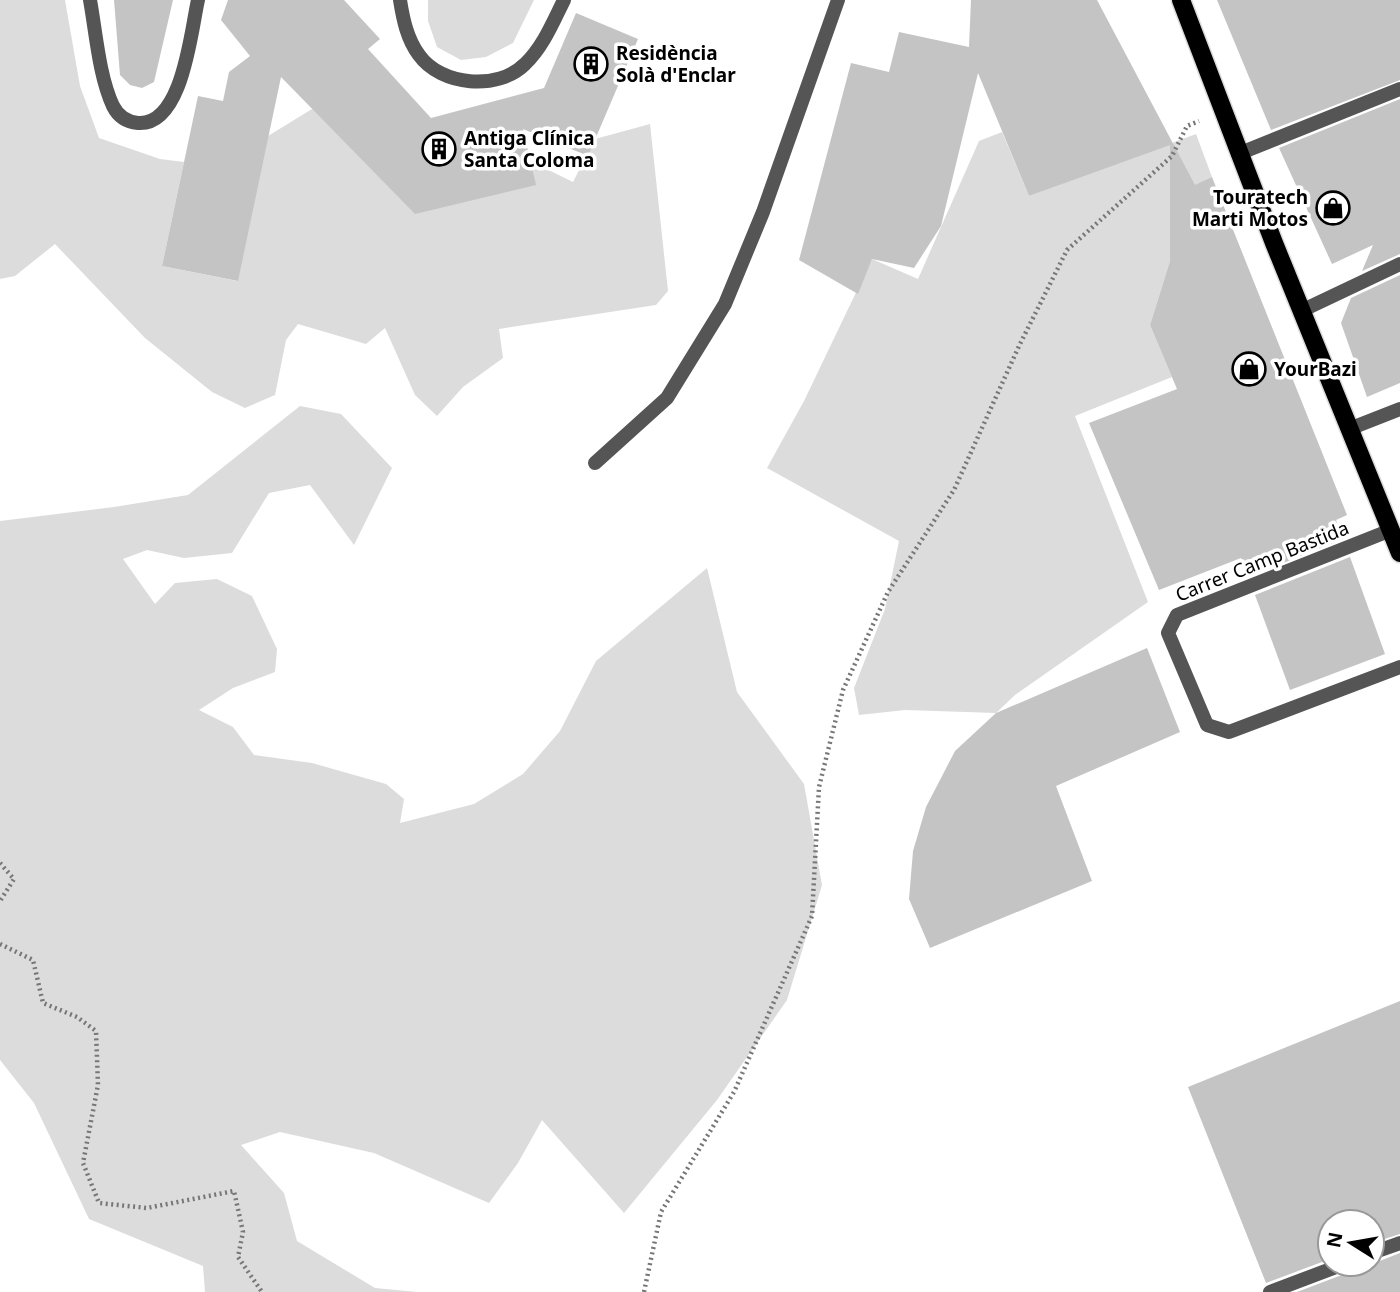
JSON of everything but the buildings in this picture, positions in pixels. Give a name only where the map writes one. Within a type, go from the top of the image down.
[{"type":"main road","points":[[1181,0],[1238,154],[1400,553]]},
{"type":"street","points":[[90,0],[107,91],[115,109],[126,121],[142,123],[158,116],[171,102],[181,81],[198,0]]},
{"type":"street","points":[[400,0],[402,19],[420,57],[434,68],[469,82],[497,78],[524,66],[541,44],[564,0]]},
{"type":"street","points":[[595,463],[667,398],[725,304],[764,212],[838,0]]},
{"type":"street","points":[[1238,154],[1400,89]]},
{"type":"street","points":[[1301,311],[1400,264]]},
{"type":"street","points":[[1349,429],[1400,409]]},
{"type":"street","name":"Carrer Camp Bastida","points":[[1391,530],[1177,614],[1168,633],[1207,725],[1229,732],[1400,667]]},
{"type":"street","points":[[1270,1292],[1316,1275]]},
{"type":"path","points":[[644,1292],[661,1212],[734,1092],[812,916],[819,787],[844,690],[888,592],[954,490],[1018,346],[1067,250],[1172,156],[1187,126],[1223,112]]},
{"type":"path","points":[[0,863],[14,879],[0,901]]},
{"type":"path","points":[[0,944],[33,961],[43,1003],[77,1017],[96,1031],[98,1085],[83,1163],[99,1203],[147,1208],[233,1191],[243,1232],[238,1257],[262,1292]]},
{"type":"shaded area","points":[[0,0],[65,0],[80,86],[99,138],[160,159],[184,162],[162,266],[237,281],[268,136],[312,109],[530,161],[573,182],[595,139],[650,124],[668,291],[656,305],[499,329],[503,358],[463,387],[437,416],[415,395],[385,328],[366,344],[298,324],[286,340],[275,395],[245,408],[212,392],[145,338],[55,244],[15,276],[0,279]]},
{"type":"shaded area","points":[[428,0],[534,0],[513,43],[486,57],[461,60],[437,47],[428,21]]},
{"type":"shaded area","points":[[1002,132],[1029,196],[1196,134],[1212,177],[1170,199],[1170,261],[1150,325],[1172,377],[1075,416],[1148,602],[1015,695],[996,713],[905,710],[859,715],[854,688],[885,609],[899,541],[767,468],[804,401],[872,259],[918,279],[979,141]]},
{"type":"shaded area","points":[[300,406],[341,414],[392,468],[354,545],[310,485],[269,493],[232,553],[184,558],[147,550],[123,559],[155,604],[175,583],[217,579],[252,596],[277,649],[275,672],[233,688],[199,710],[233,727],[254,755],[312,763],[386,784],[404,799],[400,823],[474,804],[523,774],[560,731],[596,661],[707,568],[737,692],[804,784],[822,885],[787,1000],[717,1100],[624,1213],[542,1120],[518,1163],[489,1203],[374,1153],[280,1132],[241,1145],[284,1193],[297,1241],[375,1288],[417,1292],[205,1292],[203,1266],[89,1219],[34,1103],[0,1060],[0,521],[188,495]]},
{"type":"place","name":"Residència Solà d'Enclar","points":[[591,64]]},
{"type":"place","name":"Antiga Clínica Santa Coloma","points":[[439,149]]},
{"type":"place","name":"Touratech Marti Motos","points":[[1333,208]]},
{"type":"place","name":"YourBazi","points":[[1249,369]]}]
